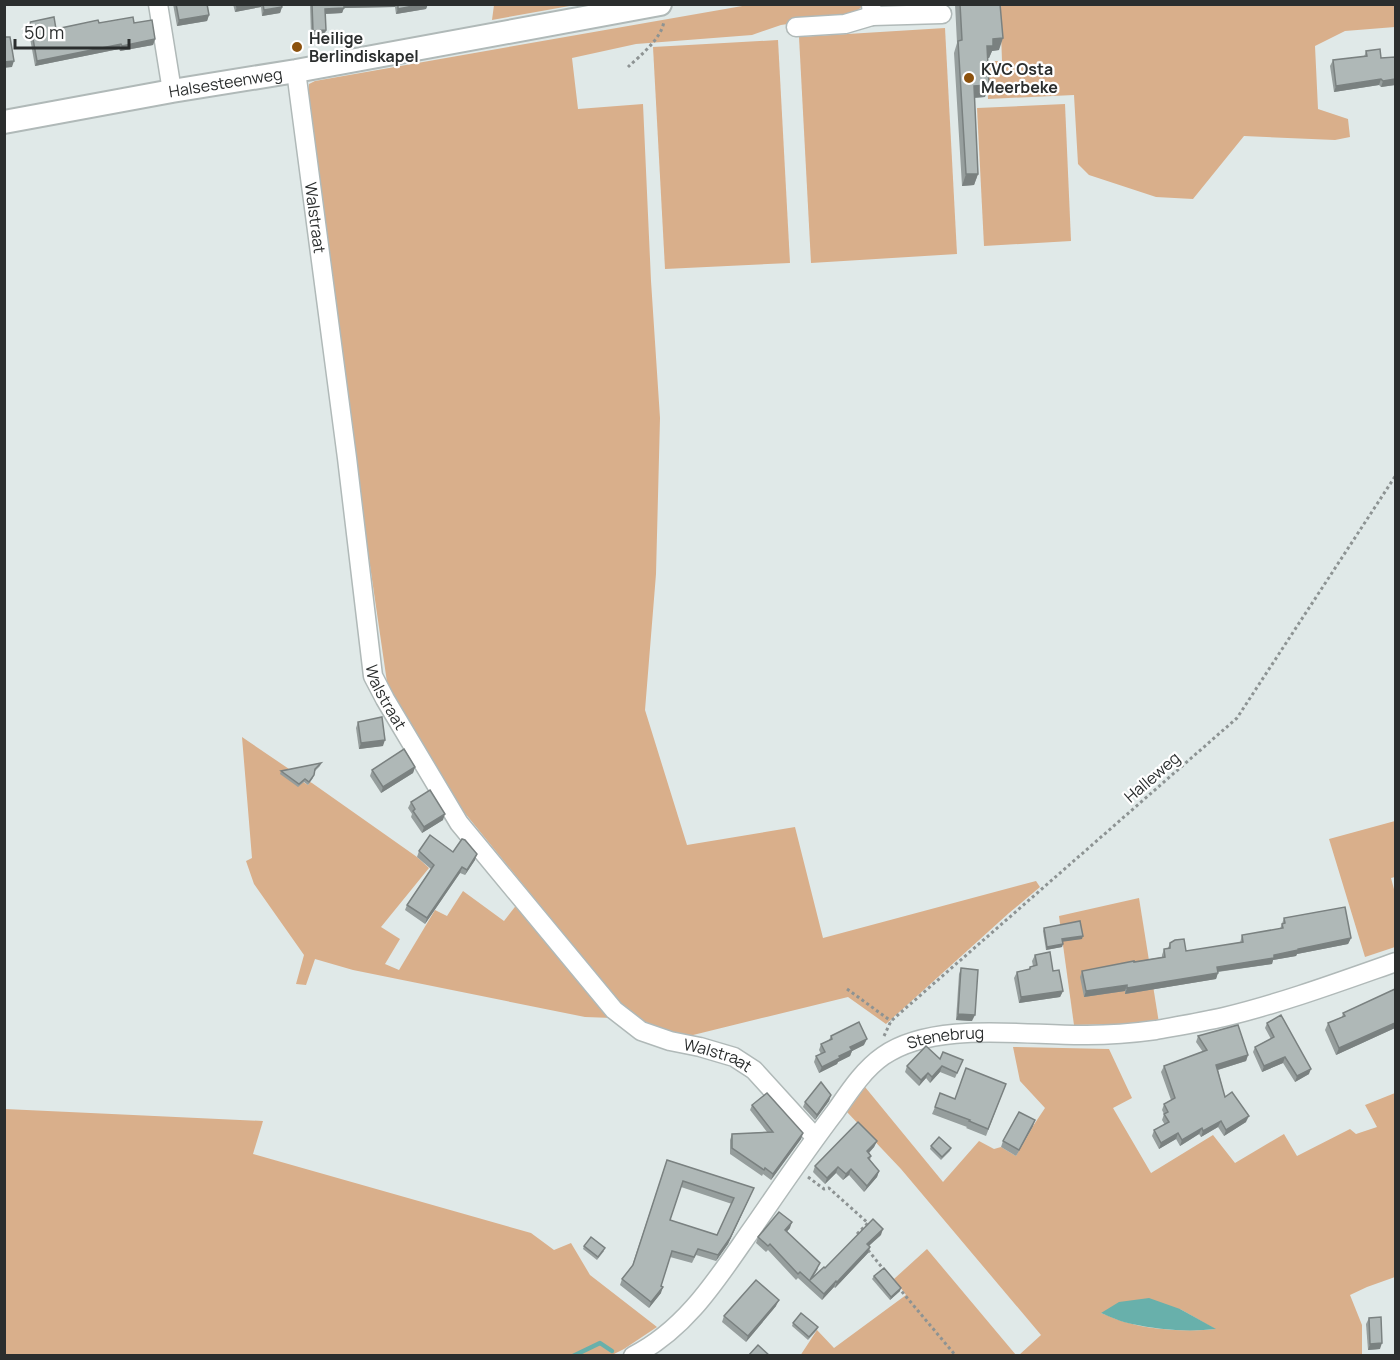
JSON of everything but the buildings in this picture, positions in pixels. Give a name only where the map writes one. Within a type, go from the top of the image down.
[{"type":"main road","name":"Halsesteenweg","points":[[4,122],[172,91],[662,10]]},
{"type":"street","points":[[158,4],[172,91]]},
{"type":"street","points":[[796,27],[845,24],[872,10],[942,14]]},
{"type":"street","name":"Walstraat","points":[[296,71],[373,676],[459,823],[614,1010],[641,1031],[670,1041],[734,1057],[754,1070],[815,1137]]},
{"type":"street","name":"Stenebrug","points":[[633,1356],[667,1334],[691,1311],[718,1279],[815,1137],[864,1073],[883,1056],[906,1044],[929,1037],[964,1032],[1088,1035],[1153,1030],[1212,1019],[1286,1000],[1395,962]]},
{"type":"path","points":[[628,67],[649,47],[663,28],[662,10]]},
{"type":"path","name":"Halleweg","points":[[891,1021],[1237,718],[1395,475]]},
{"type":"path","points":[[848,989],[891,1021],[882,1040],[883,1056]]},
{"type":"path","points":[[795,1166],[824,1189],[829,1188],[868,1223],[856,1235],[885,1271]]},
{"type":"path","points":[[892,1280],[956,1356]]},
{"type":"shaded area","points":[[494,4],[575,5],[492,20]]},
{"type":"shaded area","points":[[748,5],[864,5],[853,14],[781,25],[752,35],[636,44],[572,58],[578,109],[643,104],[660,418],[656,574],[645,710],[687,845],[795,827],[823,938],[1036,881],[1040,887],[886,1024],[848,997],[689,1036],[653,1026],[622,1006],[464,812],[388,689],[350,428],[308,92],[309,84],[315,81]]},
{"type":"shaded area","points":[[1000,5],[1395,5],[1395,27],[1345,31],[1315,46],[1318,109],[1348,119],[1350,137],[1335,140],[1244,136],[1193,199],[1156,197],[1089,175],[1078,164],[1074,95],[988,99],[986,61],[1002,61]]},
{"type":"shaded area","points":[[945,28],[957,254],[811,263],[799,37]]},
{"type":"shaded area","points":[[778,40],[790,263],[665,269],[653,47]]},
{"type":"shaded area","points":[[1065,104],[1071,241],[984,246],[977,108]]},
{"type":"shaded area","points":[[242,737],[289,769],[289,773],[308,785],[312,783],[417,857],[429,868],[381,927],[400,939],[385,964],[399,970],[435,910],[447,916],[463,891],[504,921],[518,903],[613,1018],[585,1017],[353,970],[315,959],[306,985],[296,984],[304,955],[254,884],[246,861],[252,858]]},
{"type":"shaded area","points":[[1395,821],[1395,877],[1391,878],[1395,893],[1395,947],[1365,957],[1329,839]]},
{"type":"shaded area","points":[[1139,898],[1159,1023],[1074,1025],[1059,916]]},
{"type":"shaded area","points":[[1013,1047],[1109,1049],[1132,1098],[1113,1108],[1151,1173],[1213,1135],[1235,1163],[1284,1134],[1297,1156],[1350,1129],[1356,1134],[1377,1127],[1365,1105],[1395,1093],[1395,1277],[1350,1295],[1362,1325],[1362,1355],[1019,1355],[1041,1335],[901,1169],[847,1112],[865,1087],[943,1182],[979,1141],[994,1149],[1001,1147],[1016,1156],[1045,1108],[1020,1081]],"holes":[[[1180,1309],[1215,1329],[1160,1329],[1125,1322],[1101,1313]]]},
{"type":"shaded area","points":[[5,1109],[263,1121],[253,1154],[531,1233],[554,1250],[571,1243],[590,1275],[657,1327],[610,1356],[5,1355]]},
{"type":"shaded area","points":[[927,1249],[1016,1355],[800,1356],[817,1330],[834,1348],[906,1295],[894,1279]]},
{"type":"water","points":[[1149,1298],[1180,1309],[1216,1329],[1153,1328],[1124,1322],[1101,1313],[1119,1302]]},
{"type":"waterway","points":[[573,1356],[600,1343],[612,1351]]},
{"type":"place","name":"Heilige Berlindiskapel","points":[[297,47]]},
{"type":"place","name":"KVC Osta Meerbeke","points":[[969,78]]}]
